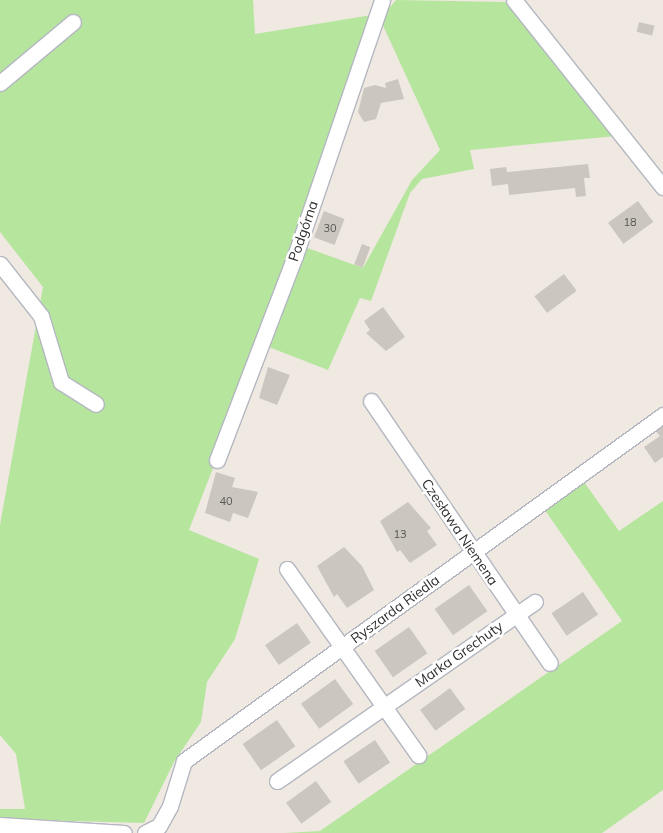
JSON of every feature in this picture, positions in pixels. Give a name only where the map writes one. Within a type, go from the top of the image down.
[{"type":"street","name":"Podgórna","points":[[217,460],[295,256],[382,0]]},
{"type":"street","points":[[514,0],[663,187]]},
{"type":"street","points":[[0,83],[73,22]]},
{"type":"street","points":[[0,264],[41,316],[61,382],[96,404]]},
{"type":"street","name":"Czesława Niemena","points":[[371,401],[550,663]]},
{"type":"street","name":"Ryszarda Riedla","points":[[145,833],[159,826],[170,806],[184,761],[663,416]]},
{"type":"street","points":[[287,569],[418,755]]},
{"type":"street","name":"Marka Grechuty","points":[[278,781],[535,602]]},
{"type":"street","points":[[0,825],[124,833]]},
{"type":"green space","points":[[0,0],[253,0],[255,34],[378,14],[299,245],[363,268],[412,180],[440,150],[380,19],[396,0],[505,2],[616,136],[470,150],[474,169],[422,179],[410,193],[371,301],[360,298],[328,370],[261,344],[189,530],[259,559],[235,639],[207,682],[201,722],[174,762],[144,823],[0,819],[0,809],[25,809],[16,754],[0,735],[0,525],[43,287],[0,232]]},
{"type":"green space","points":[[579,475],[619,531],[663,501],[663,790],[602,833],[285,833],[320,831],[622,621],[540,503]]},
{"type":"building","points":[[639,22],[655,26],[652,36],[637,32]]},
{"type":"building","points":[[398,79],[404,99],[381,103],[376,119],[364,122],[358,112],[364,88],[375,85],[386,88],[385,83]]},
{"type":"building","points":[[588,164],[590,178],[584,178],[586,196],[576,197],[575,188],[509,195],[508,184],[492,186],[490,169],[506,167],[507,172]]},
{"type":"building","points":[[638,201],[653,222],[623,244],[608,223]]},
{"type":"building","points":[[324,211],[345,219],[335,245],[314,237]]},
{"type":"building","points":[[362,244],[370,247],[363,268],[354,265]]},
{"type":"building","points":[[564,274],[577,291],[547,313],[534,296]]},
{"type":"building","points":[[383,307],[405,337],[386,351],[366,333],[370,330],[364,321]]},
{"type":"building","points":[[268,367],[290,375],[277,405],[259,398]]},
{"type":"building","points":[[663,423],[663,457],[655,463],[644,447],[660,436],[654,429]]},
{"type":"building","points":[[216,472],[235,478],[232,487],[258,492],[248,518],[233,513],[230,522],[205,513]]},
{"type":"building","points":[[408,502],[431,528],[427,531],[437,545],[410,563],[400,550],[397,552],[380,521]]},
{"type":"building","points":[[344,547],[362,566],[374,590],[347,608],[337,594],[334,597],[317,566]]},
{"type":"building","points":[[469,585],[487,611],[453,635],[435,609]]},
{"type":"building","points":[[583,592],[598,614],[567,636],[551,613]]},
{"type":"building","points":[[297,623],[311,643],[279,665],[265,645]]},
{"type":"building","points":[[409,627],[427,653],[393,677],[375,651]]},
{"type":"building","points":[[335,679],[353,704],[319,729],[301,704]]},
{"type":"building","points":[[450,688],[465,709],[435,731],[420,710]]},
{"type":"building","points":[[277,720],[295,746],[261,770],[243,744]]},
{"type":"building","points":[[375,740],[390,762],[359,784],[343,761]]},
{"type":"building","points":[[316,781],[331,802],[301,824],[286,803]]}]
